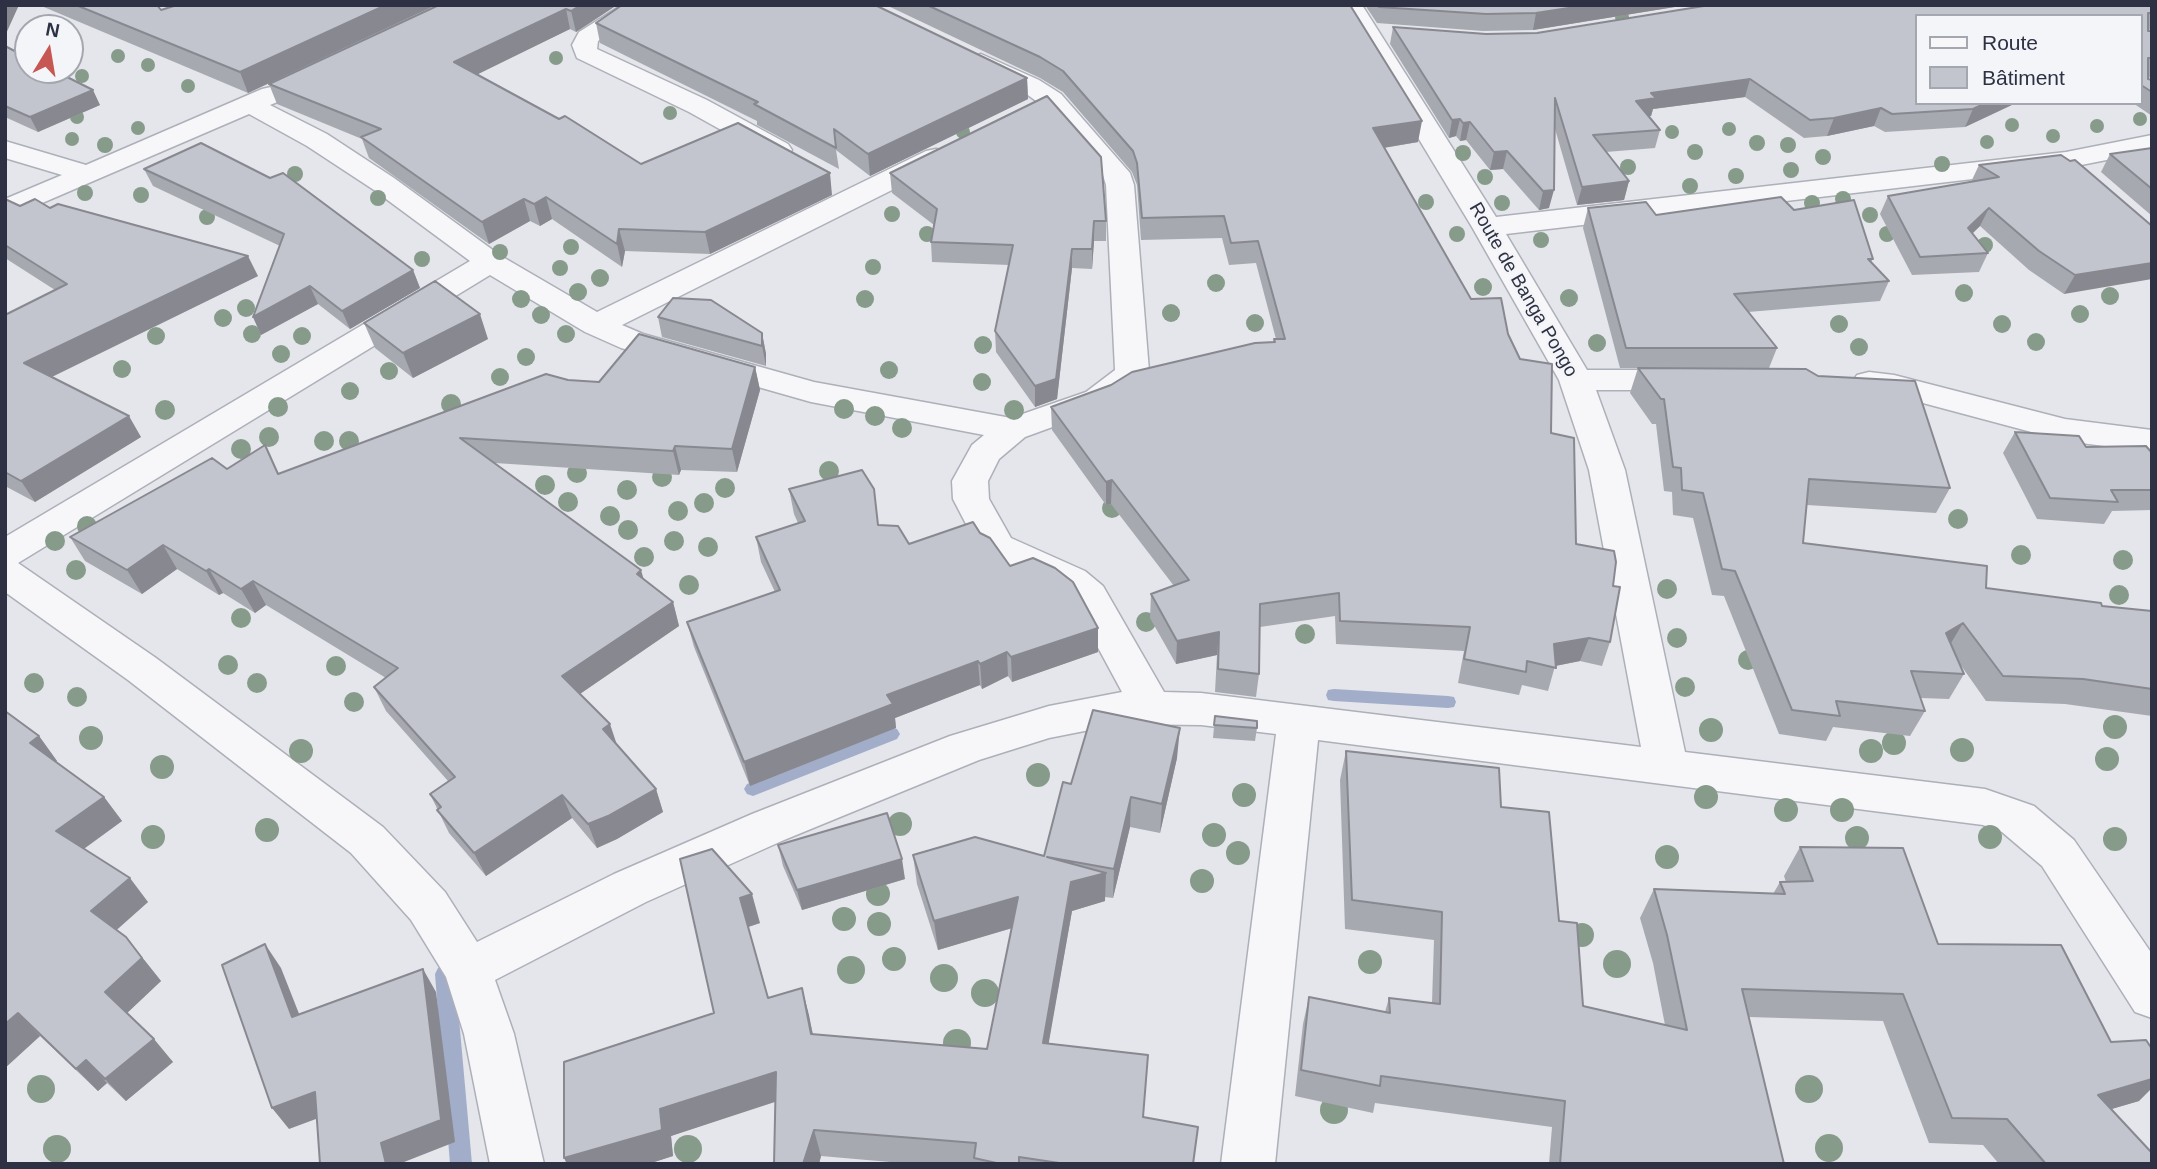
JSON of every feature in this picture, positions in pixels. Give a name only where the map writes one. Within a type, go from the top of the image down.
[{"type":"street","points":[[639,5],[588,37],[584,45],[586,53],[698,106],[802,163]]},
{"type":"street","name":"Route de Banga Pongo","points":[[1350,5],[1383,34],[1487,227],[1576,380],[1607,470],[1666,765]]},
{"type":"street","points":[[957,51],[1030,85],[1040,106],[1116,173],[1120,185],[1132,371],[1124,383],[1098,399],[1013,429],[984,453],[970,481],[971,499],[997,547],[1071,581],[1090,596],[1152,708]]},
{"type":"street","points":[[5,210],[293,85]]},
{"type":"street","points":[[249,104],[317,140],[351,162],[490,262],[596,325],[632,341],[811,392],[1013,429]]},
{"type":"street","points":[[1487,227],[2066,160],[2152,143]]},
{"type":"street","points":[[596,325],[847,188],[956,147]]},
{"type":"street","points":[[5,149],[88,174]]},
{"type":"street","points":[[2066,160],[2094,185]]},
{"type":"street","points":[[5,554],[490,262]]},
{"type":"street","points":[[1576,380],[1713,380]]},
{"type":"street","points":[[1836,381],[1894,385],[2065,430],[2152,441]]},
{"type":"street","points":[[5,573],[142,669],[367,840],[428,906],[468,970],[489,1034],[517,1164]]},
{"type":"street","points":[[468,970],[630,888],[768,827],[965,748],[1049,722],[1120,708],[1152,708],[1201,709],[1299,720],[1984,807],[2018,819],[2058,853],[2152,996]]},
{"type":"street","points":[[1248,1164],[1299,720]]},
{"type":"building","points":[[76,5],[157,5],[161,10],[177,5],[386,5],[240,72]]},
{"type":"building","points":[[439,5],[581,5],[571,11],[566,9],[454,62],[559,119],[565,116],[641,164],[738,123],[830,173],[705,232],[619,229],[617,244],[546,197],[534,204],[524,199],[482,222],[361,137],[381,129],[269,84]]},
{"type":"building","points":[[622,5],[875,5],[1027,78],[868,154],[834,129],[836,148],[754,104],[758,102],[596,23]]},
{"type":"building","points":[[927,5],[1350,5],[1422,121],[1373,128],[1471,299],[1501,298],[1508,334],[1520,359],[1552,364],[1551,433],[1574,438],[1576,544],[1614,551],[1616,562],[1613,586],[1620,587],[1610,642],[1589,638],[1554,644],[1556,668],[1527,661],[1526,672],[1464,659],[1470,627],[1340,621],[1339,593],[1260,604],[1259,674],[1218,669],[1219,632],[1177,641],[1151,594],[1189,580],[1112,480],[1106,482],[1051,407],[1111,385],[1132,372],[1255,343],[1285,339],[1258,241],[1231,243],[1224,216],[1142,218],[1137,163],[1133,151],[1063,71],[1040,57]]},
{"type":"building","points":[[1378,5],[1588,5],[1536,13],[1486,14]]},
{"type":"building","points":[[1710,5],[2152,5],[2152,13],[2148,13],[2148,31],[2152,31],[2152,58],[2148,58],[2148,79],[2152,80],[2152,92],[2143,86],[2143,14],[1916,14],[1916,105],[1982,105],[1973,109],[1892,114],[1881,108],[1810,120],[1750,79],[1651,93],[1656,98],[1636,101],[1660,130],[1593,135],[1629,181],[1582,187],[1555,98],[1554,190],[1543,191],[1507,151],[1494,152],[1470,122],[1452,120],[1393,27],[1486,34],[1537,33]]},
{"type":"building","points":[[5,46],[14,51],[14,84],[81,84],[93,90],[30,117],[5,106]]},
{"type":"building","points":[[1047,96],[1101,157],[1106,221],[1094,221],[1092,249],[1072,249],[1056,379],[1035,386],[995,331],[1013,245],[931,242],[937,209],[890,173]]},
{"type":"building","points":[[201,143],[270,178],[283,173],[413,270],[342,311],[310,286],[253,317],[284,234],[144,169]]},
{"type":"building","points":[[2152,148],[2152,189],[2110,154]]},
{"type":"building","points":[[2061,155],[2070,161],[2075,160],[2152,226],[2152,263],[2075,275],[2039,251],[1989,208],[1968,228],[1988,253],[1920,257],[1888,196],[1999,177],[1979,165]]},
{"type":"building","points":[[1781,197],[1794,210],[1854,200],[1873,259],[1868,259],[1889,281],[1734,294],[1777,348],[1626,348],[1588,208],[1646,202],[1656,215]]},
{"type":"building","points":[[5,199],[20,206],[35,199],[50,208],[58,204],[248,256],[24,363],[129,416],[21,481],[5,472],[5,315],[67,284],[5,245]]},
{"type":"building","points":[[435,281],[480,314],[403,353],[364,323]]},
{"type":"building","points":[[673,298],[711,300],[762,333],[762,346],[658,317]]},
{"type":"building","points":[[639,334],[755,367],[732,449],[675,446],[673,451],[460,438],[641,570],[637,574],[673,602],[562,676],[610,724],[603,729],[656,789],[588,824],[562,795],[474,853],[437,810],[441,807],[430,794],[455,777],[374,687],[398,668],[253,581],[241,589],[163,545],[127,570],[70,537],[212,458],[227,469],[265,445],[278,474],[546,374],[568,380],[599,382]]},
{"type":"building","points":[[1638,368],[1806,369],[1818,376],[1915,381],[1950,488],[1809,479],[1803,543],[1987,566],[1986,588],[2152,611],[2152,689],[2083,679],[2003,676],[1963,623],[1946,633],[1964,674],[1911,671],[1925,711],[1836,701],[1840,716],[1792,710],[1735,571],[1722,569],[1703,493],[1682,490],[1681,468],[1673,467],[1664,399],[1661,399]]},
{"type":"building","points":[[2015,432],[2079,436],[2086,447],[2146,446],[2152,453],[2152,490],[2111,490],[2118,502],[2050,498]]},
{"type":"building","points":[[862,470],[874,489],[878,525],[898,526],[909,544],[973,522],[980,533],[990,538],[1010,566],[1033,558],[1055,568],[1073,582],[1098,628],[1011,657],[1007,652],[980,664],[978,661],[887,695],[893,704],[744,762],[687,622],[780,590],[756,537],[805,521],[789,489]]},
{"type":"building","points":[[1093,710],[1180,728],[1162,804],[1131,797],[1114,869],[1047,857],[1106,873],[1071,882],[1043,1043],[1148,1055],[1143,1117],[1198,1127],[1193,1164],[1066,1164],[1019,1157],[1019,1164],[1001,1164],[974,1158],[976,1143],[814,1130],[803,1164],[774,1164],[776,1072],[660,1109],[662,1130],[564,1158],[564,1062],[714,1013],[680,859],[712,849],[752,894],[740,898],[768,998],[802,988],[811,1034],[987,1049],[1018,897],[934,921],[913,855],[975,837],[1044,856],[1063,782],[1071,784]]},
{"type":"building","points":[[5,711],[39,736],[30,743],[104,797],[56,831],[130,878],[91,911],[126,937],[142,958],[105,992],[154,1039],[105,1079],[86,1060],[76,1069],[18,1013],[5,1024]]},
{"type":"building","points":[[1215,716],[1257,721],[1257,728],[1214,725]]},
{"type":"building","points":[[1346,751],[1499,768],[1501,807],[1549,812],[1559,921],[1577,923],[1583,1006],[1687,1030],[1667,935],[1654,889],[1785,894],[1780,882],[1813,881],[1800,847],[1903,848],[1938,944],[2061,945],[2111,1042],[2146,1040],[2152,1049],[2152,1079],[2098,1095],[2152,1153],[2152,1164],[2046,1164],[2007,1119],[1952,1118],[1903,994],[1742,989],[1784,1164],[1560,1164],[1565,1101],[1381,1076],[1380,1086],[1301,1070],[1309,997],[1390,1013],[1389,998],[1440,1004],[1442,912],[1352,900]]},
{"type":"building","points":[[887,813],[902,859],[797,890],[778,845]]},
{"type":"building","points":[[265,944],[292,1017],[423,969],[441,1120],[381,1143],[386,1164],[320,1164],[315,1092],[272,1108],[222,965]]},
{"type":"waterway","points":[[5,92],[26,84]]},
{"type":"waterway","points":[[1334,695],[1448,702]]},
{"type":"waterway","points":[[753,789],[891,734]]},
{"type":"waterway","points":[[445,974],[461,1164]]}]
